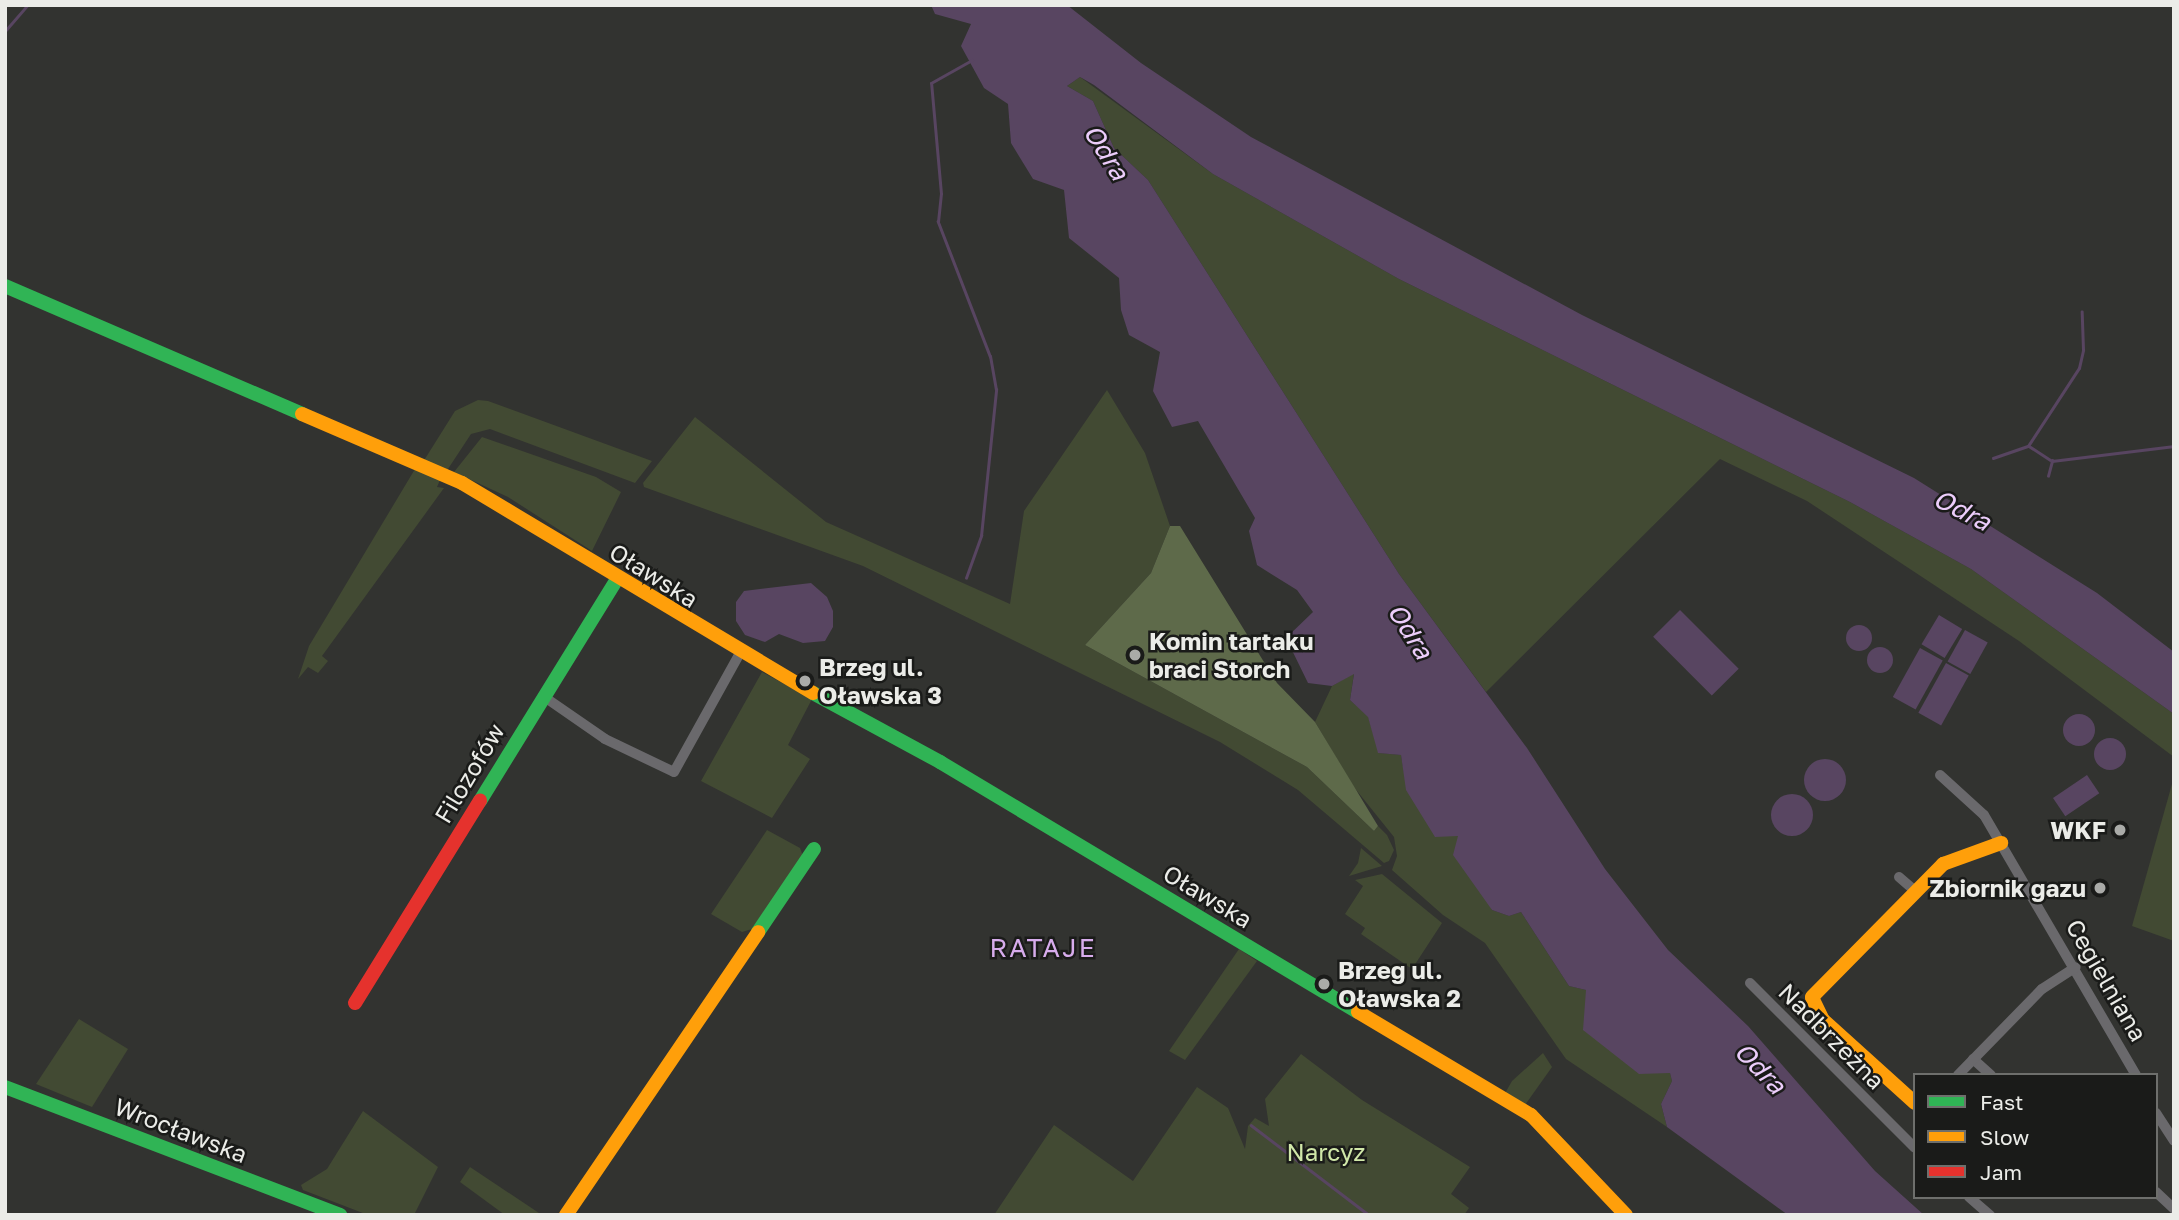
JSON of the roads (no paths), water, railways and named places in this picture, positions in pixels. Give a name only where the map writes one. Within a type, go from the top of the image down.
[{"type":"street","name":"Oławska","points":[[5,286],[462,483],[547,532],[617,579],[740,653],[940,762],[1531,1115],[1626,1215]]},
{"type":"street","name":"Filozofów","points":[[355,1003],[542,696],[617,579]]},
{"type":"street","points":[[542,696],[605,739],[674,772],[740,653]]},
{"type":"street","name":"Cegielniana","points":[[1940,775],[1980,810],[2076,967],[2135,1073]]},
{"type":"street","points":[[1913,1101],[1823,1020],[1811,997],[1943,864],[2001,843]]},
{"type":"street","points":[[566,1215],[814,849]]},
{"type":"street","points":[[1899,877],[1916,892]]},
{"type":"street","points":[[1960,1073],[2042,989],[2076,967]]},
{"type":"street","name":"Nadbrzeżna","points":[[1750,983],[1913,1146]]},
{"type":"street","points":[[1973,1059],[1989,1073]]},
{"type":"street","name":"Wrocławska","points":[[5,1087],[340,1215]]},
{"type":"street","points":[[2158,1116],[2174,1141]]},
{"type":"street","points":[[2158,1194],[2174,1209]]},
{"type":"street","points":[[1971,1199],[1990,1215]]},
{"type":"water","name":"Odra","points":[[931,5],[1067,5],[1141,63],[1251,137],[1582,315],[1914,478],[2097,593],[2174,652],[2174,714],[1971,569],[1850,502],[1399,279],[1213,174],[1080,77],[1067,86],[1093,101],[1114,148],[1148,180],[1399,574],[1527,748],[1605,869],[1668,950],[1748,1026],[1875,1171],[1924,1215],[1788,1215],[1667,1127],[1661,1104],[1672,1081],[1670,1073],[1639,1074],[1583,1030],[1586,990],[1569,986],[1521,912],[1509,916],[1492,910],[1453,855],[1458,836],[1435,837],[1406,790],[1401,755],[1378,753],[1368,717],[1350,700],[1354,674],[1332,686],[1308,683],[1286,638],[1313,612],[1297,590],[1257,565],[1249,531],[1255,518],[1198,421],[1172,427],[1153,391],[1160,352],[1129,335],[1121,310],[1119,278],[1069,238],[1064,190],[1033,179],[1011,143],[1008,104],[984,88],[961,46],[971,24],[935,14]]},
{"type":"water","points":[[811,583],[827,597],[833,611],[833,627],[825,641],[803,643],[779,634],[765,642],[745,635],[736,621],[736,602],[744,591]]},
{"type":"water","points":[[1680,610],[1739,669],[1712,696],[1653,637]]},
{"type":"water","points":[[1939,615],[1962,629],[1945,658],[1921,644]]},
{"type":"water","points":[[1859,625],[1868,629],[1872,638],[1868,647],[1859,651],[1850,647],[1846,638],[1850,629]]},
{"type":"water","points":[[1965,630],[1988,643],[1970,674],[1948,661]]},
{"type":"water","points":[[1880,647],[1889,651],[1893,660],[1889,669],[1880,673],[1871,669],[1867,660],[1871,651]]},
{"type":"water","points":[[1920,648],[1943,661],[1916,710],[1893,697]]},
{"type":"water","points":[[1946,663],[1969,676],[1941,725],[1918,713]]},
{"type":"water","points":[[2079,714],[2090,719],[2095,730],[2090,741],[2079,746],[2068,741],[2063,730],[2068,719]]},
{"type":"water","points":[[2110,738],[2121,743],[2126,754],[2121,765],[2110,770],[2099,765],[2094,754],[2099,743]]},
{"type":"water","points":[[1825,759],[1840,765],[1846,780],[1840,795],[1825,801],[1810,795],[1804,780],[1810,765]]},
{"type":"water","points":[[2087,775],[2099,793],[2065,816],[2053,798]]},
{"type":"water","points":[[1792,794],[1807,800],[1813,815],[1807,830],[1792,836],[1777,830],[1771,815],[1777,800]]},
{"type":"waterway","points":[[5,31],[28,5]]},
{"type":"waterway","points":[[966,578],[981,536],[996,390],[990,357],[938,222],[941,194],[931,83],[972,60]]},
{"type":"waterway","points":[[1993,458],[2028,446],[2079,368],[2083,350],[2082,312]]},
{"type":"waterway","points":[[2029,446],[2052,461]]},
{"type":"waterway","points":[[2048,476],[2052,461],[2174,446]]},
{"type":"waterway","points":[[1251,1125],[1369,1215]]},
{"type":"place","name":"Komin tartaku braci Storch","points":[[1135,655]]},
{"type":"place","name":"Brzeg ul. Oławska 3","points":[[805,681]]},
{"type":"place","name":"WKF","points":[[2120,830]]},
{"type":"place","name":"Zbiornik gazu","points":[[2100,888]]},
{"type":"place","name":"Brzeg ul. Oławska 2","points":[[1324,984]]},
{"type":"district","name":"RATAJE","points":[[1043,948]]},
{"type":"park label","name":"Narcyz","points":[[1326,1152]]}]
